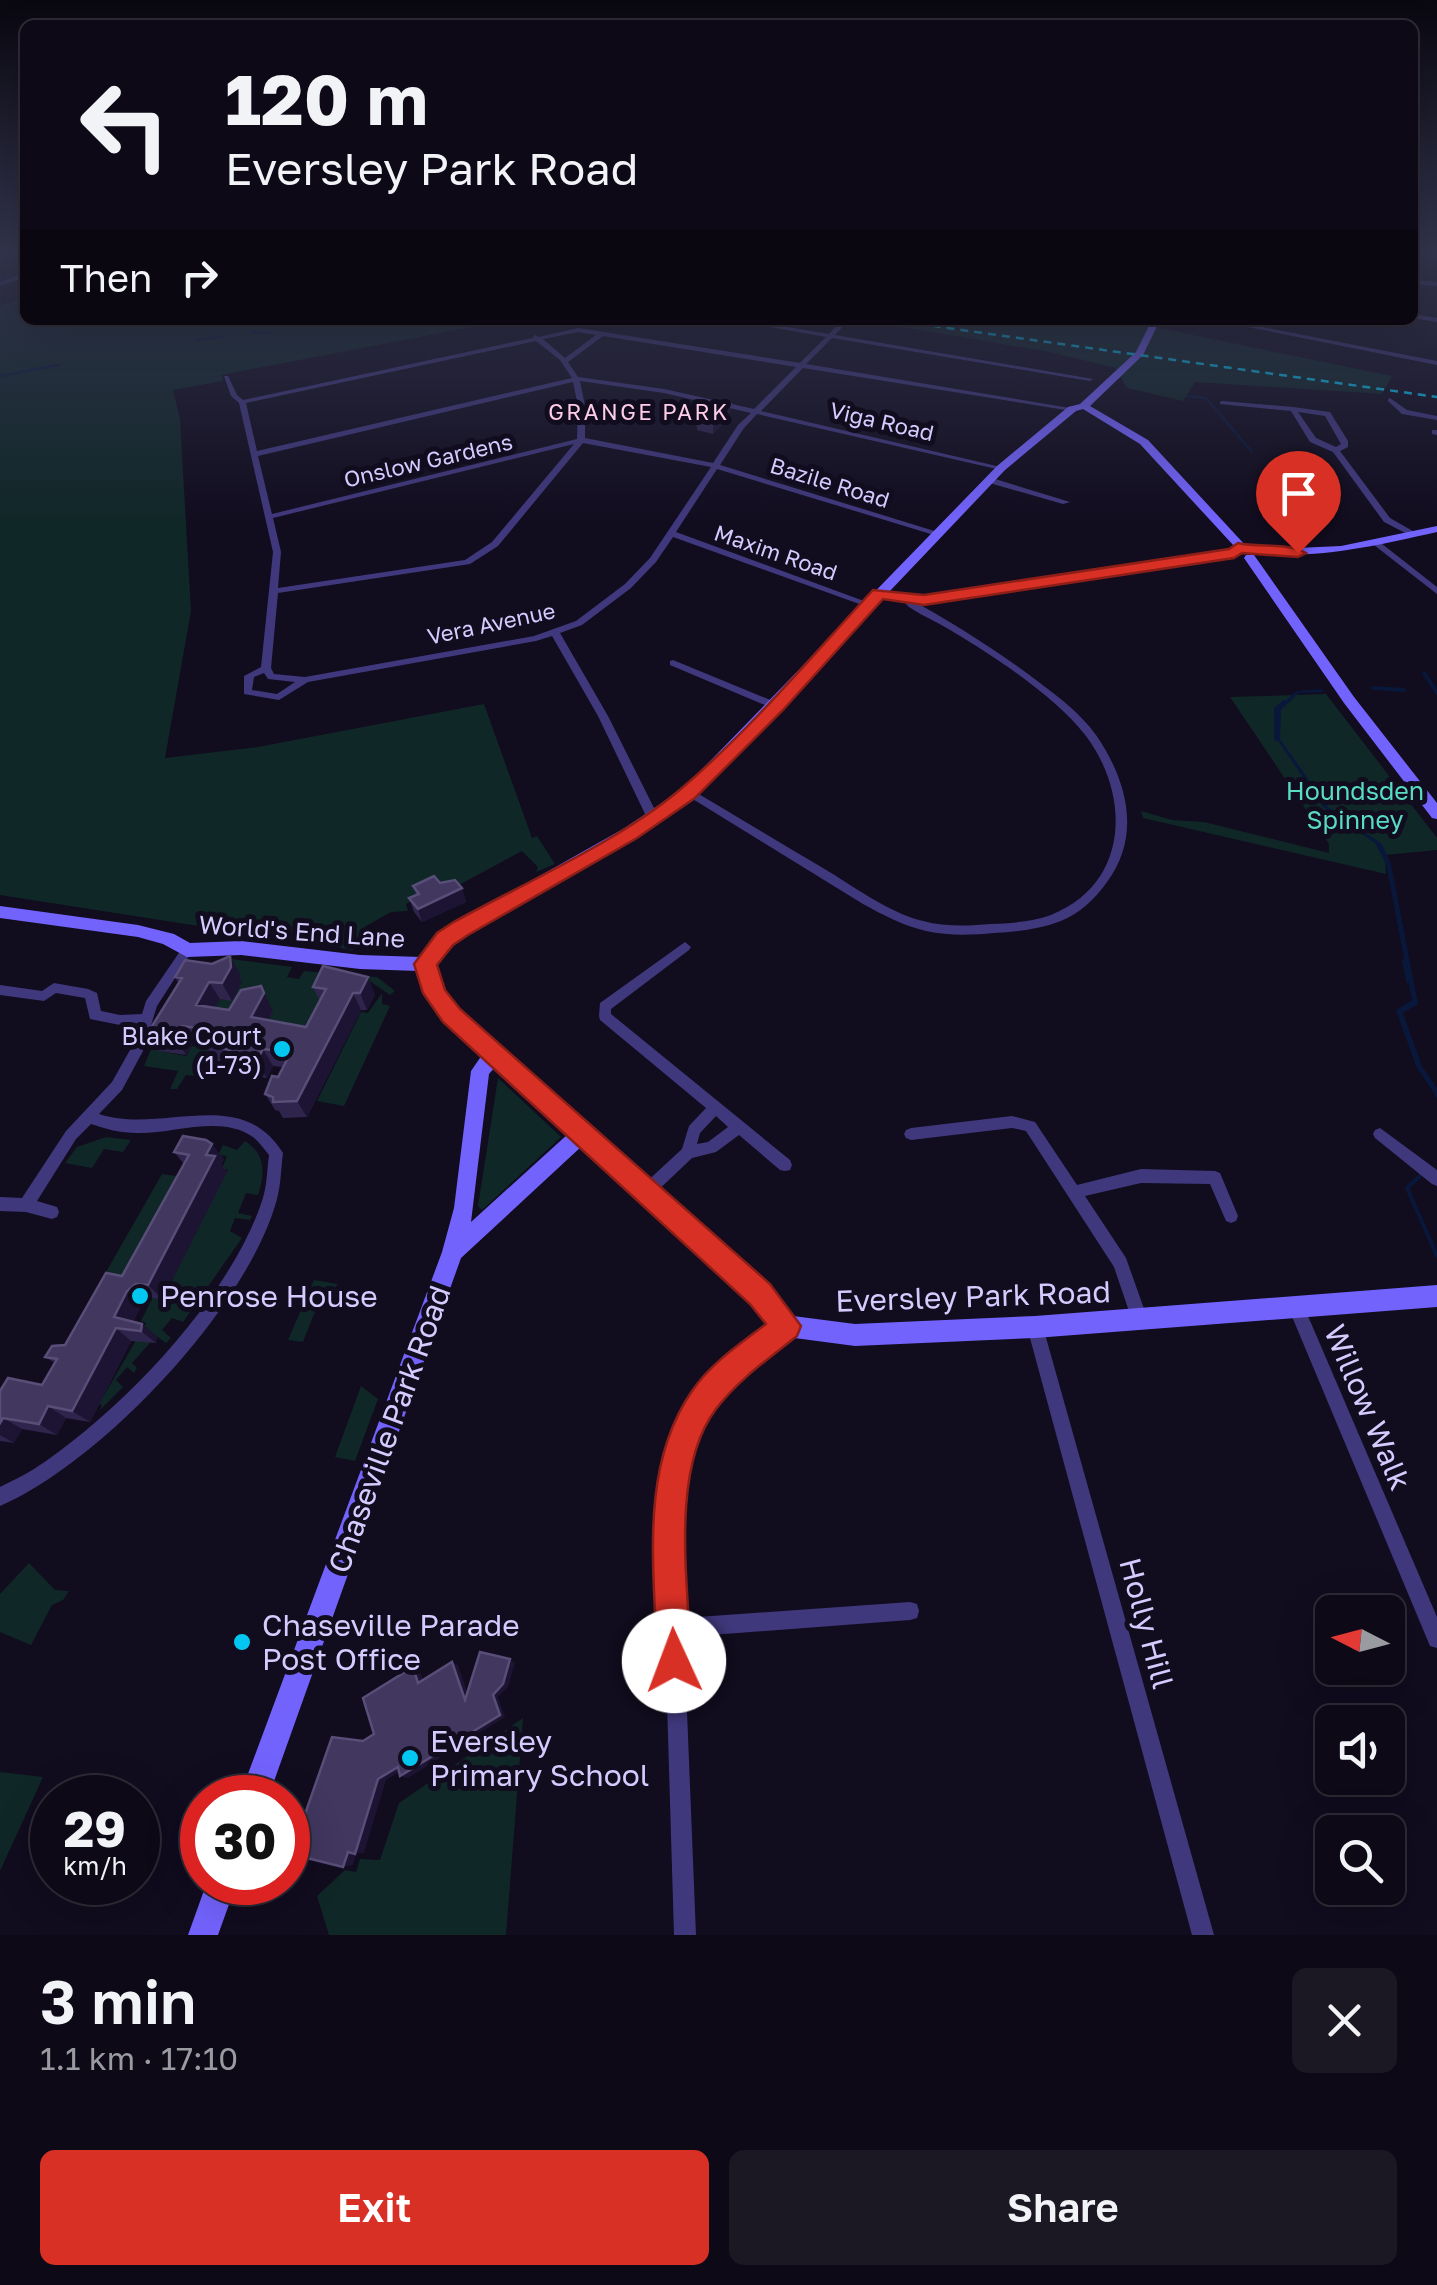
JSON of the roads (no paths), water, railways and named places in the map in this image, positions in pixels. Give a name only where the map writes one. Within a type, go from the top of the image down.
[{"type":"street","points":[[242,402],[507,343]]},
{"type":"street","points":[[275,591],[467,562],[495,544],[580,440],[578,378],[566,360],[543,343]]},
{"type":"street","points":[[566,360],[590,343]]},
{"type":"street","points":[[666,343],[1078,408],[1144,442],[1245,553],[1338,684],[1436,811]]},
{"type":"street","name":"Vera Avenue","points":[[266,668],[249,676],[246,692],[279,697],[306,680],[555,633],[579,623],[628,586],[672,534],[712,465],[755,411],[825,343]]},
{"type":"street","points":[[881,343],[1090,379]]},
{"type":"street","points":[[685,1935],[670,1488],[680,1449],[702,1402],[732,1369],[786,1326],[760,1294],[442,1005],[429,981],[426,964],[445,939],[460,929],[688,794],[1001,468],[1078,408],[1140,353],[1145,343]]},
{"type":"street","points":[[1339,343],[1437,362]]},
{"type":"street","points":[[226,378],[234,396],[242,402],[277,552],[266,668],[272,677],[306,680]]},
{"type":"street","points":[[256,454],[578,378]]},
{"type":"street","name":"Viga Road","points":[[578,378],[664,390],[1001,468]]},
{"type":"street","points":[[1390,400],[1405,412],[1437,418]]},
{"type":"street","points":[[1222,403],[1326,414],[1340,411]]},
{"type":"street","points":[[1293,410],[1313,440],[1336,450],[1387,520],[1414,534]]},
{"type":"street","points":[[1326,414],[1344,441],[1345,445],[1336,450]]},
{"type":"street","name":"Onslow Gardens","points":[[269,516],[580,440],[712,465]]},
{"type":"street","name":"Bazile Road","points":[[712,465],[937,534]]},
{"type":"street","points":[[989,480],[1066,502]]},
{"type":"street","points":[[874,599],[906,600],[993,591],[1245,553],[1340,550],[1437,530]]},
{"type":"street","name":"Maxim Road","points":[[672,534],[874,599]]},
{"type":"street","points":[[1377,543],[1437,591]]},
{"type":"street","points":[[688,794],[852,891],[916,924],[940,930],[1027,927],[1066,915],[1088,900],[1115,864],[1124,828],[1097,745],[1074,717],[1016,672],[958,630],[906,600]]},
{"type":"street","points":[[555,633],[603,716],[653,818]]},
{"type":"street","points":[[673,663],[776,706]]},
{"type":"street","name":"World's End Lane","points":[[0,912],[138,931],[168,939],[187,950],[241,948],[360,962],[426,964]]},
{"type":"street","points":[[685,947],[605,1007],[604,1012],[785,1164]]},
{"type":"street","points":[[26,1205],[71,1136],[117,1086],[136,1052],[146,1019],[187,950]]},
{"type":"street","points":[[0,990],[44,996],[54,988],[88,994],[95,1015],[120,1020],[146,1019]]},
{"type":"street","name":"Chaseville Park Road","points":[[262,1775],[453,1252],[464,1208],[480,1072],[494,1056]]},
{"type":"street","points":[[647,1191],[688,1152],[694,1130],[716,1106]]},
{"type":"street","points":[[0,1496],[21,1488],[77,1448],[179,1347],[212,1308],[244,1258],[273,1194],[276,1153],[258,1132],[240,1124],[194,1120],[140,1130],[102,1124],[89,1117]]},
{"type":"street","points":[[912,1134],[1012,1122],[1030,1126],[1121,1264],[1140,1320]]},
{"type":"street","points":[[688,1152],[711,1148],[740,1126]]},
{"type":"street","points":[[453,1252],[582,1134]]},
{"type":"street","points":[[1380,1134],[1437,1179]]},
{"type":"street","points":[[1076,1192],[1141,1176],[1214,1178],[1231,1216]]},
{"type":"street","points":[[0,1204],[52,1212]]},
{"type":"street","name":"Eversley Park Road","points":[[786,1326],[855,1335],[1035,1327],[1437,1296]]},
{"type":"street","name":"Willow Walk","points":[[1296,1307],[1437,1639]]},
{"type":"street","name":"Holly Hill","points":[[1035,1327],[1202,1935]]},
{"type":"street","points":[[672,1628],[910,1612]]},
{"type":"street","points":[[203,1935],[214,1905]]},
{"type":"water","points":[[1296,691],[1324,692],[1299,693],[1281,710],[1280,739],[1328,807],[1382,844],[1391,864],[1418,1004],[1403,1013],[1422,1066],[1437,1088],[1437,1098],[1416,1066],[1396,1010],[1412,1000],[1386,864],[1375,843],[1324,808],[1276,738],[1278,708]]},
{"type":"waterway","points":[[0,376],[59,365]]},
{"type":"waterway","points":[[1187,396],[1206,398],[1252,452]]},
{"type":"waterway","points":[[1424,673],[1437,693]]},
{"type":"waterway","points":[[1373,688],[1404,690]]},
{"type":"waterway","points":[[1276,739],[1276,709],[1284,702]]},
{"type":"waterway","points":[[1404,961],[1408,981]]},
{"type":"waterway","points":[[1423,1173],[1407,1188],[1437,1256]]},
{"type":"railway","points":[[1056,343],[1437,397]]},
{"type":"place","name":"Blake Court (1-73)","points":[[282,1049]]},
{"type":"place","name":"Penrose House","points":[[140,1296]]},
{"type":"place","name":"Chaseville Parade Post Office","points":[[242,1642]]},
{"type":"place","name":"Eversley Primary School","points":[[410,1758]]},
{"type":"district","name":"GRANGE PARK","points":[[639,411]]},
{"type":"park label","name":"Houndsden Spinney","points":[[1355,804]]}]
